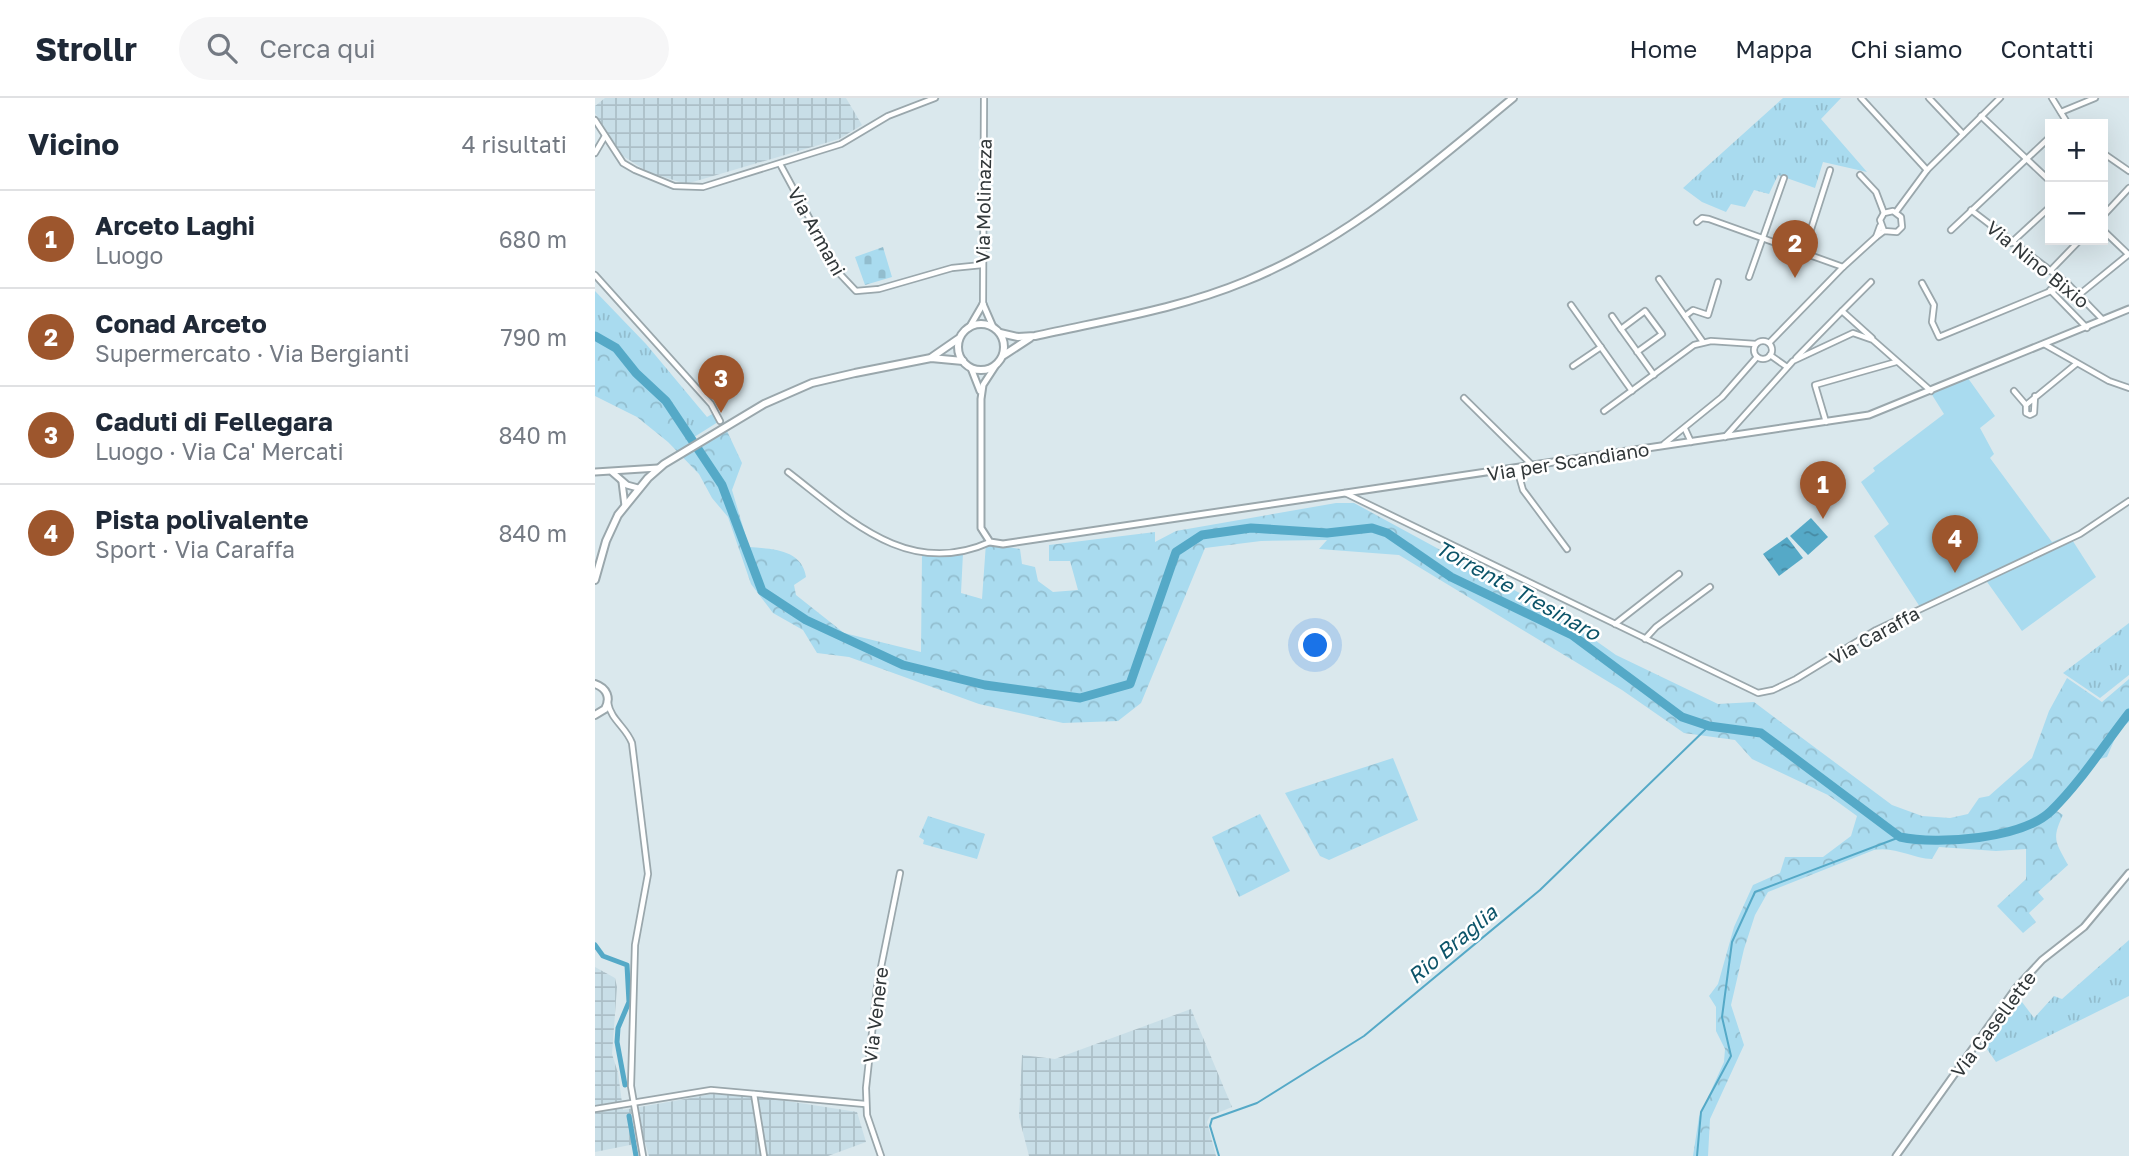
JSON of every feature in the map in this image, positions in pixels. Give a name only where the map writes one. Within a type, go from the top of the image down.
[{"type":"main road","points":[[1000,333],[1018,337],[1035,336],[1177,305],[1246,281],[1289,262],[1378,208],[1513,98]]},
{"type":"main road","points":[[931,358],[960,338],[969,328],[981,324],[993,327],[1000,333],[1004,340],[1003,356]]},
{"type":"main road","points":[[960,338],[959,350],[964,361],[971,368],[984,370],[996,365],[1003,356],[1035,336]]},
{"type":"main road","points":[[595,580],[606,541],[638,488],[659,468],[722,425],[802,386],[931,358],[964,361]]},
{"type":"main road","points":[[595,676],[597,684],[607,694],[608,702],[597,715]]},
{"type":"street","name":"Via Armani","points":[[595,120],[623,163],[674,186],[703,187],[841,144],[888,116],[935,98]]},
{"type":"street","name":"Via Molinazza","points":[[985,98],[983,304],[993,327]]},
{"type":"street","points":[[1861,98],[1927,170]]},
{"type":"street","points":[[1929,98],[1963,134]]},
{"type":"street","points":[[1884,213],[1896,212],[1927,170],[1999,98]]},
{"type":"street","points":[[2052,98],[2064,119]]},
{"type":"street","points":[[2061,112],[2095,98]]},
{"type":"street","points":[[1981,116],[2045,176]]},
{"type":"street","points":[[595,153],[605,136]]},
{"type":"street","points":[[1951,230],[2045,142]]},
{"type":"street","points":[[2108,157],[2129,171]]},
{"type":"street","name":"Via Armani","points":[[780,164],[846,284],[856,291],[879,289],[952,268],[982,265]]},
{"type":"street","points":[[1804,251],[1830,170]]},
{"type":"street","points":[[1769,343],[1882,229],[1884,213],[1876,192],[1860,175]]},
{"type":"street","points":[[1749,277],[1784,178]]},
{"type":"street","points":[[2108,211],[2129,188]]},
{"type":"street","name":"Via Nino Bixio","points":[[1971,210],[2068,284],[2103,320]]},
{"type":"street","points":[[1882,229],[1894,233],[1900,230],[1902,220],[1896,212]]},
{"type":"street","points":[[2011,243],[2045,212]]},
{"type":"street","points":[[1697,222],[1702,218],[1709,219],[1843,267]]},
{"type":"street","points":[[2080,294],[2129,254],[2108,235]]},
{"type":"street","points":[[2050,271],[2075,245]]},
{"type":"street","points":[[595,275],[711,404],[722,425]]},
{"type":"street","points":[[1659,279],[1703,342]]},
{"type":"street","points":[[1685,316],[1693,310],[1708,315],[1718,282]]},
{"type":"street","points":[[1725,437],[1787,367],[1871,282]]},
{"type":"street","points":[[1922,284],[1934,305],[1932,322],[1939,337],[2068,284]]},
{"type":"street","points":[[2050,290],[2088,328]]},
{"type":"street","points":[[969,328],[983,304]]},
{"type":"street","points":[[1571,305],[1632,391]]},
{"type":"street","name":"Via per Scandiano","points":[[788,472],[853,520],[902,550],[941,553],[990,542],[1003,544],[1517,470],[1869,415],[1932,392],[2129,309]]},
{"type":"street","points":[[1842,310],[1932,392]]},
{"type":"street","points":[[1621,329],[1645,311],[1662,334],[1637,352]]},
{"type":"street","points":[[1612,316],[1654,375]]},
{"type":"street","points":[[1793,361],[1853,333],[1873,340]]},
{"type":"street","points":[[1604,411],[1703,342],[1733,341],[1756,344],[1763,341],[1769,343],[1772,350],[1770,355],[1763,359],[1757,356],[1754,352],[1756,344]]},
{"type":"street","points":[[2044,344],[2076,363],[2129,388]]},
{"type":"street","points":[[1573,366],[1601,347]]},
{"type":"street","points":[[1770,355],[1787,367]]},
{"type":"street","points":[[1661,447],[1721,397],[1757,356]]},
{"type":"street","points":[[1826,422],[1815,385],[1896,362]]},
{"type":"street","points":[[2025,405],[2076,363]]},
{"type":"street","points":[[990,542],[981,528],[981,399],[987,375],[996,365]]},
{"type":"street","points":[[971,368],[981,399]]},
{"type":"street","points":[[2014,391],[2025,405],[2026,413],[2034,413],[2035,397]]},
{"type":"street","points":[[1464,398],[1534,467]]},
{"type":"street","points":[[1685,429],[1691,442]]},
{"type":"street","points":[[595,472],[659,468]]},
{"type":"street","points":[[1517,470],[1523,491],[1567,549]]},
{"type":"street","points":[[612,472],[622,482],[638,488]]},
{"type":"street","points":[[622,482],[625,506]]},
{"type":"street","name":"Via Caraffa","points":[[1345,493],[1751,690],[1773,690],[1876,630],[2080,534],[2129,501]]},
{"type":"street","points":[[1615,624],[1679,574]]},
{"type":"street","points":[[1645,639],[1656,627],[1710,587]]},
{"type":"street","points":[[608,702],[613,718],[629,734],[632,743],[648,864],[635,945],[633,1101],[643,1156]]},
{"type":"street","points":[[597,715],[613,718]]},
{"type":"street","name":"Via Venere","points":[[881,1156],[865,1104],[877,987],[900,873]]},
{"type":"street","name":"Via Casellette","points":[[1896,1156],[2016,988],[2042,960],[2084,927],[2129,873]]},
{"type":"street","points":[[595,1109],[711,1090],[865,1104]]},
{"type":"street","points":[[754,1094],[764,1156]]},
{"type":"shaded area","points":[[605,98],[846,98],[862,125],[839,139],[686,184],[648,172],[623,156],[595,113],[595,106]]},
{"type":"shaded area","points":[[595,967],[615,978],[617,987],[612,1054],[618,1073],[623,1110],[713,1094],[768,1098],[857,1112],[866,1142],[828,1156],[649,1156],[645,1142],[595,1152]]},
{"type":"shaded area","points":[[1191,1009],[1232,1107],[1210,1116],[1207,1122],[1216,1156],[1029,1156],[1019,1117],[1022,1055],[1055,1059]]},
{"type":"green space","points":[[1783,98],[1841,98],[1821,119],[1867,172],[1823,162],[1815,188],[1778,175],[1769,194],[1754,190],[1745,207],[1731,204],[1726,212],[1702,202],[1683,188]]},
{"type":"green space","points":[[883,247],[892,277],[865,285],[855,257]]},
{"type":"green space","points":[[595,291],[646,344],[707,417],[714,413],[718,422],[691,439],[666,401],[636,373],[616,348],[595,336]]},
{"type":"green space","points":[[595,336],[616,348],[636,373],[666,401],[698,449],[727,431],[742,463],[732,490],[749,547],[784,552],[799,561],[806,577],[794,585],[796,595],[844,633],[921,652],[922,554],[963,553],[961,593],[982,599],[986,543],[1020,549],[1022,564],[1035,567],[1038,581],[1053,592],[1078,590],[1070,561],[1049,561],[1049,545],[1155,532],[1155,542],[1176,531],[1336,503],[1354,503],[1527,597],[1616,655],[1718,704],[1754,702],[1892,805],[1922,816],[1950,818],[1968,814],[1979,798],[1989,796],[2032,758],[2049,711],[2067,678],[2102,702],[2129,679],[2129,722],[2119,729],[2107,757],[2096,760],[2057,811],[2063,815],[2057,830],[2057,841],[2068,865],[2038,892],[2044,899],[2029,913],[2036,922],[2023,933],[1997,906],[2026,879],[2026,849],[1996,851],[1939,847],[1932,859],[1889,850],[1874,850],[1768,892],[1755,915],[1731,1005],[1744,1045],[1710,1119],[1708,1156],[1693,1156],[1699,1117],[1724,1062],[1725,1049],[1716,1031],[1716,1007],[1709,996],[1718,984],[1734,927],[1753,885],[1780,873],[1785,857],[1823,857],[1851,836],[1857,816],[1828,795],[1752,759],[1735,740],[1684,733],[1622,690],[1399,555],[1319,549],[1327,540],[1261,541],[1205,548],[1141,703],[1118,721],[1063,723],[979,704],[849,657],[817,653],[803,630],[773,613],[751,584],[728,517],[712,498],[699,474],[668,442],[637,417],[595,396]]},
{"type":"green space","points":[[1965,374],[1995,416],[1980,428],[1994,454],[1990,458],[2052,542],[2069,535],[2096,577],[2022,631],[1985,579],[1920,607],[1874,536],[1889,524],[1861,482],[1875,471],[1873,468],[1944,414],[1929,390]]},
{"type":"green space","points":[[2129,623],[2129,675],[2100,698],[2063,673]]},
{"type":"green space","points":[[1393,758],[1418,820],[1329,860],[1320,856],[1285,793]]},
{"type":"green space","points":[[1260,814],[1290,871],[1239,897],[1212,837]]},
{"type":"green space","points":[[928,816],[985,834],[977,859],[923,844],[924,840],[919,837]]},
{"type":"green space","points":[[2129,940],[2129,996],[1996,1062],[1982,1042],[2016,994],[2034,1018],[2054,996],[2062,999]]},
{"type":"water","points":[[1811,518],[1828,537],[1808,555],[1790,536]]},
{"type":"water","points":[[1787,537],[1803,558],[1779,576],[1763,554]]},
{"type":"waterway","name":"Torrente Tresinaro","points":[[595,336],[616,348],[636,373],[666,401],[722,485],[762,591],[806,620],[903,665],[985,685],[1080,698],[1130,684],[1176,552],[1202,535],[1251,528],[1327,533],[1372,528],[1387,533],[1451,577],[1572,635],[1682,717],[1709,726],[1761,733],[1900,837],[1936,840],[1979,838],[2021,828],[2038,820],[2051,811],[2072,788],[2129,713]]},
{"type":"waterway","name":"Rio Braglia","points":[[1219,1156],[1210,1126],[1212,1119],[1257,1103],[1364,1036],[1540,890],[1709,726]]},
{"type":"waterway","points":[[1697,1156],[1701,1112],[1731,1056],[1722,1017],[1732,942],[1755,892],[1900,837]]},
{"type":"waterway","points":[[595,945],[603,956],[627,965],[629,1002],[618,1028],[617,1042],[625,1085]]},
{"type":"waterway","points":[[629,1116],[636,1156]]},
{"type":"place","name":"Conad Arceto","points":[[1795,278]]},
{"type":"place","name":"Caduti di Fellegara","points":[[721,413]]},
{"type":"place","name":"Arceto Laghi","points":[[1823,519]]},
{"type":"place","name":"Pista polivalente","points":[[1955,573]]}]
